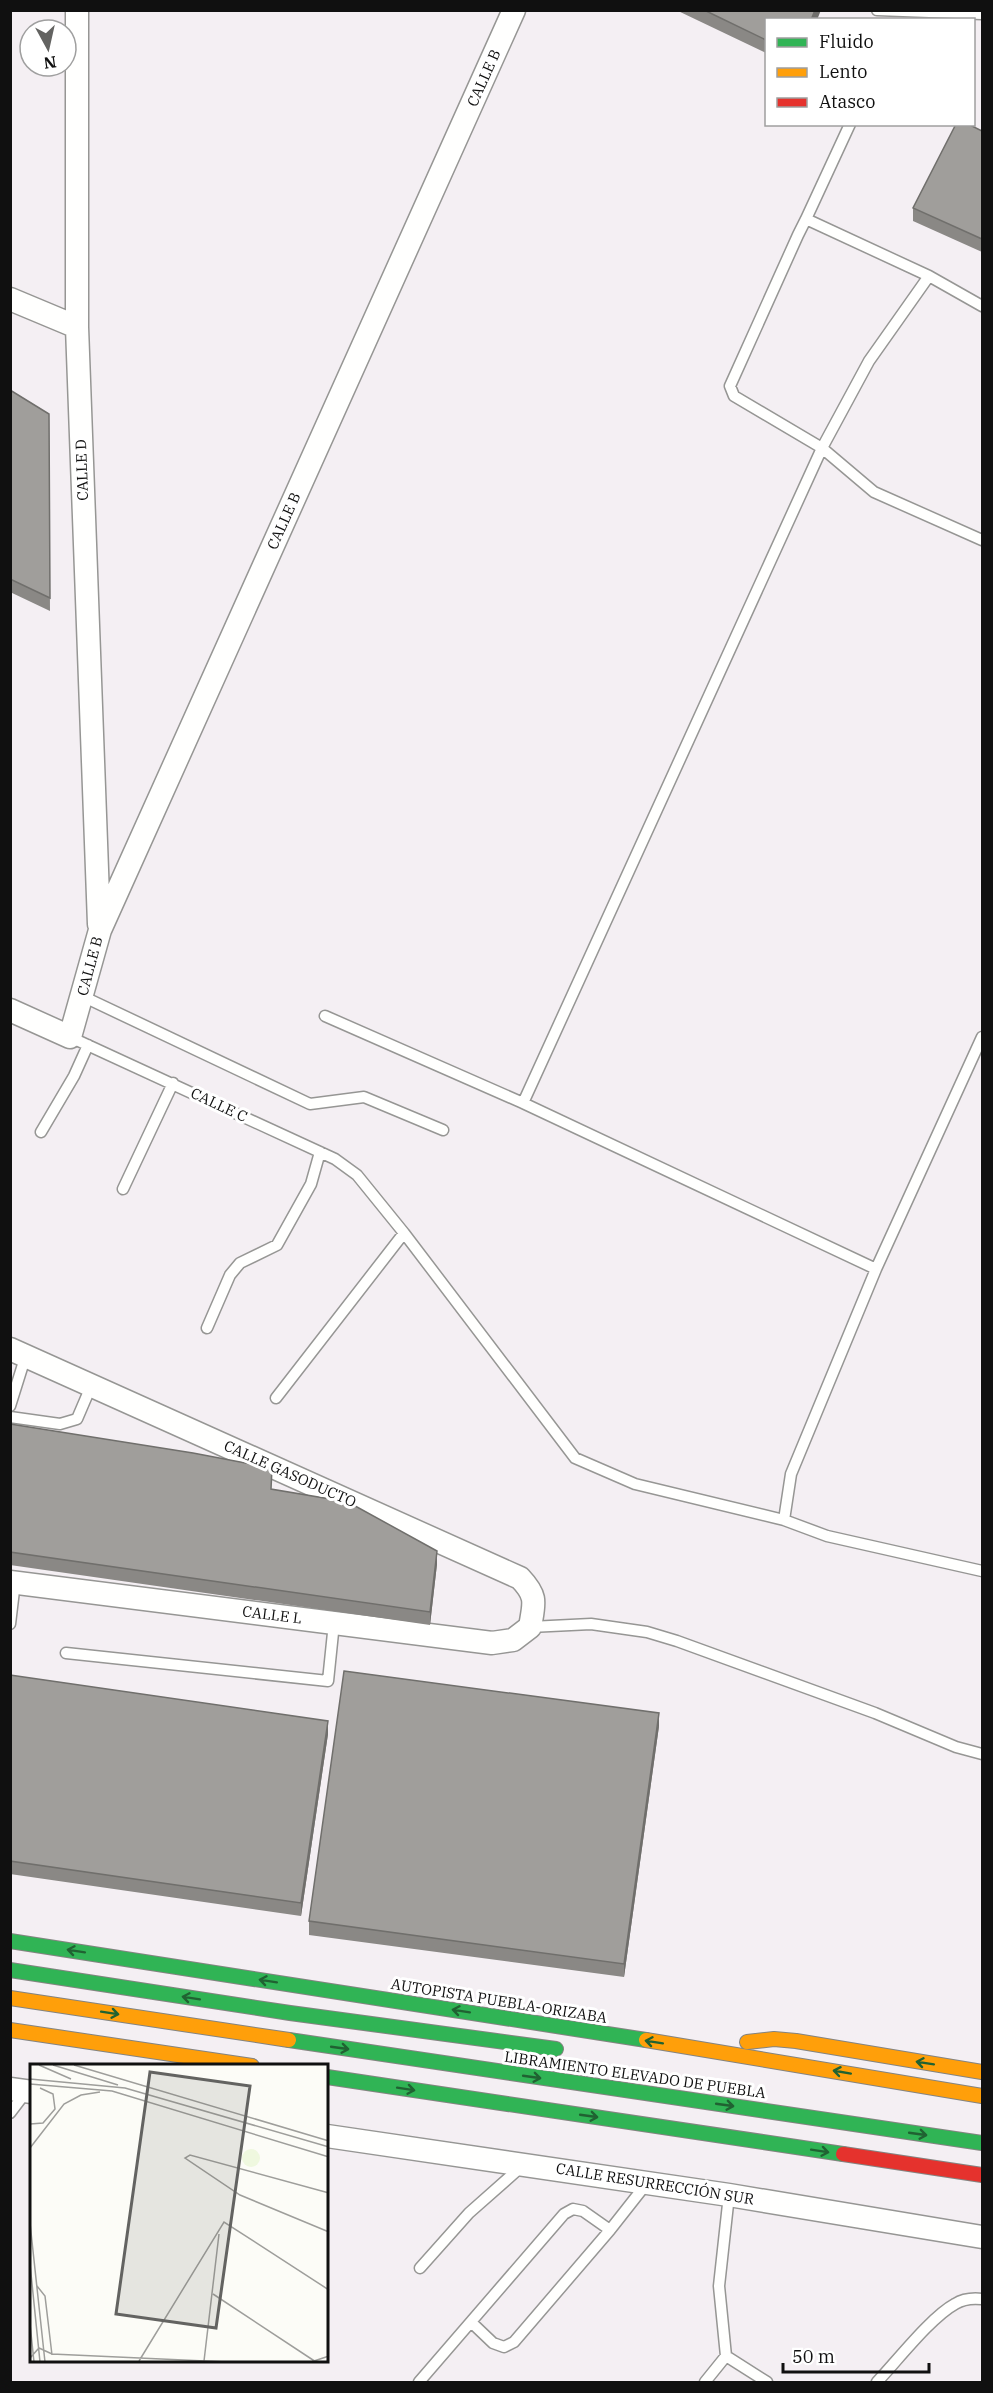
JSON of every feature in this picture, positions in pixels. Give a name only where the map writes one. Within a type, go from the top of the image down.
[{"type":"highway","name":"AUTOPISTA PUEBLA-ORIZABA","points":[[10,1941],[712,2050],[982,2096]]},
{"type":"highway","name":"LIBRAMIENTO ELEVADO DE PUEBLA","points":[[10,1970],[290,2013],[570,2051]]},
{"type":"highway","name":"LIBRAMIENTO ELEVADO DE PUEBLA","points":[[10,1998],[982,2144]]},
{"type":"highway","points":[[10,2030],[239,2064]]},
{"type":"highway","points":[[712,2050],[753,2041],[795,2041],[982,2072]]},
{"type":"highway","points":[[328,2077],[982,2175]]},
{"type":"street","name":"CALLE D","points":[[77,10],[77,327],[100,930]]},
{"type":"street","name":"CALLE B","points":[[79,1041],[81,996],[100,930],[514,10]]},
{"type":"street","points":[[10,298],[77,327]]},
{"type":"street","name":"CALLE C","points":[[10,1010],[79,1041]]},
{"type":"street","name":"CALLE GASODUCTO","points":[[18,1352],[520,1578],[531,1591],[534,1603],[530,1627]]},
{"type":"street","name":"CALLE L","points":[[13,1582],[492,1643],[513,1640],[530,1627]]},
{"type":"street","name":"CALLE RESURRECCIÓN SUR","points":[[328,2136],[729,2194],[982,2236]]},
{"type":"lane","points":[[877,10],[982,14]]},
{"type":"lane","points":[[849,126],[730,386],[734,396],[822,448],[874,492],[982,540]]},
{"type":"lane","points":[[806,219],[929,276],[982,306]]},
{"type":"lane","points":[[523,1103],[822,448],[869,361],[929,276]]},
{"type":"lane","points":[[81,996],[310,1104],[364,1097],[443,1130]]},
{"type":"lane","points":[[325,1016],[523,1103],[876,1269]]},
{"type":"lane","points":[[784,1520],[791,1474],[876,1269],[982,1037]]},
{"type":"lane","points":[[41,1132],[74,1076],[79,1041]]},
{"type":"lane","name":"CALLE C","points":[[79,1041],[320,1152],[357,1175],[404,1233],[575,1458],[635,1484],[784,1520],[826,1536],[982,1571]]},
{"type":"lane","points":[[123,1189],[173,1083]]},
{"type":"lane","points":[[207,1328],[230,1275],[240,1263],[276,1245],[311,1184],[320,1152]]},
{"type":"lane","points":[[276,1398],[404,1233]]},
{"type":"lane","points":[[10,1406],[18,1352]]},
{"type":"lane","points":[[10,1417],[60,1424],[77,1419],[92,1384]]},
{"type":"lane","points":[[10,1624],[13,1582]]},
{"type":"lane","points":[[66,1653],[328,1682],[334,1623]]},
{"type":"lane","points":[[530,1627],[591,1624],[647,1632],[875,1713],[956,1747],[982,1754]]},
{"type":"lane","points":[[10,2113],[23,2091]]},
{"type":"lane","points":[[420,2268],[469,2213],[524,2164]]},
{"type":"lane","points":[[471,2322],[494,2343],[504,2347],[514,2342],[610,2230],[647,2182]]},
{"type":"lane","points":[[705,2382],[726,2356],[719,2286],[729,2194]]},
{"type":"lane","points":[[419,2382],[564,2214],[573,2209],[583,2211],[610,2230]]},
{"type":"lane","points":[[877,2382],[939,2315],[956,2303],[972,2298],[982,2299]]},
{"type":"lane","points":[[726,2356],[766,2382]]},
{"type":"shaded area","points":[[11,11],[982,11],[982,2382],[11,2382]]},
{"type":"building","points":[[704,10],[815,10],[812,18],[765,18],[765,40]]},
{"type":"building","points":[[955,126],[972,126],[982,131],[982,239],[913,208]]},
{"type":"building","points":[[10,390],[49,414],[50,598],[10,579]]},
{"type":"building","points":[[10,1424],[272,1468],[271,1489],[348,1502],[437,1551],[430,1612],[10,1552]]},
{"type":"building","points":[[344,1671],[659,1713],[624,1964],[309,1921]]},
{"type":"building","points":[[10,1675],[328,1721],[301,1903],[10,1861]]},
{"type":"traffic: fast","points":[[10,1941],[646,2040]]},
{"type":"traffic: fast","points":[[10,1970],[290,2013],[556,2049]]},
{"type":"traffic: fast","points":[[289,2040],[982,2143]]},
{"type":"traffic: fast","points":[[328,2077],[843,2154]]},
{"type":"traffic: slow","points":[[10,1998],[289,2040]]},
{"type":"traffic: slow","points":[[10,2030],[239,2064]]},
{"type":"traffic: slow","points":[[747,2042],[774,2039],[796,2041],[982,2072]]},
{"type":"traffic: slow","points":[[646,2040],[982,2096]]},
{"type":"traffic: jam","points":[[843,2154],[982,2175]]}]
